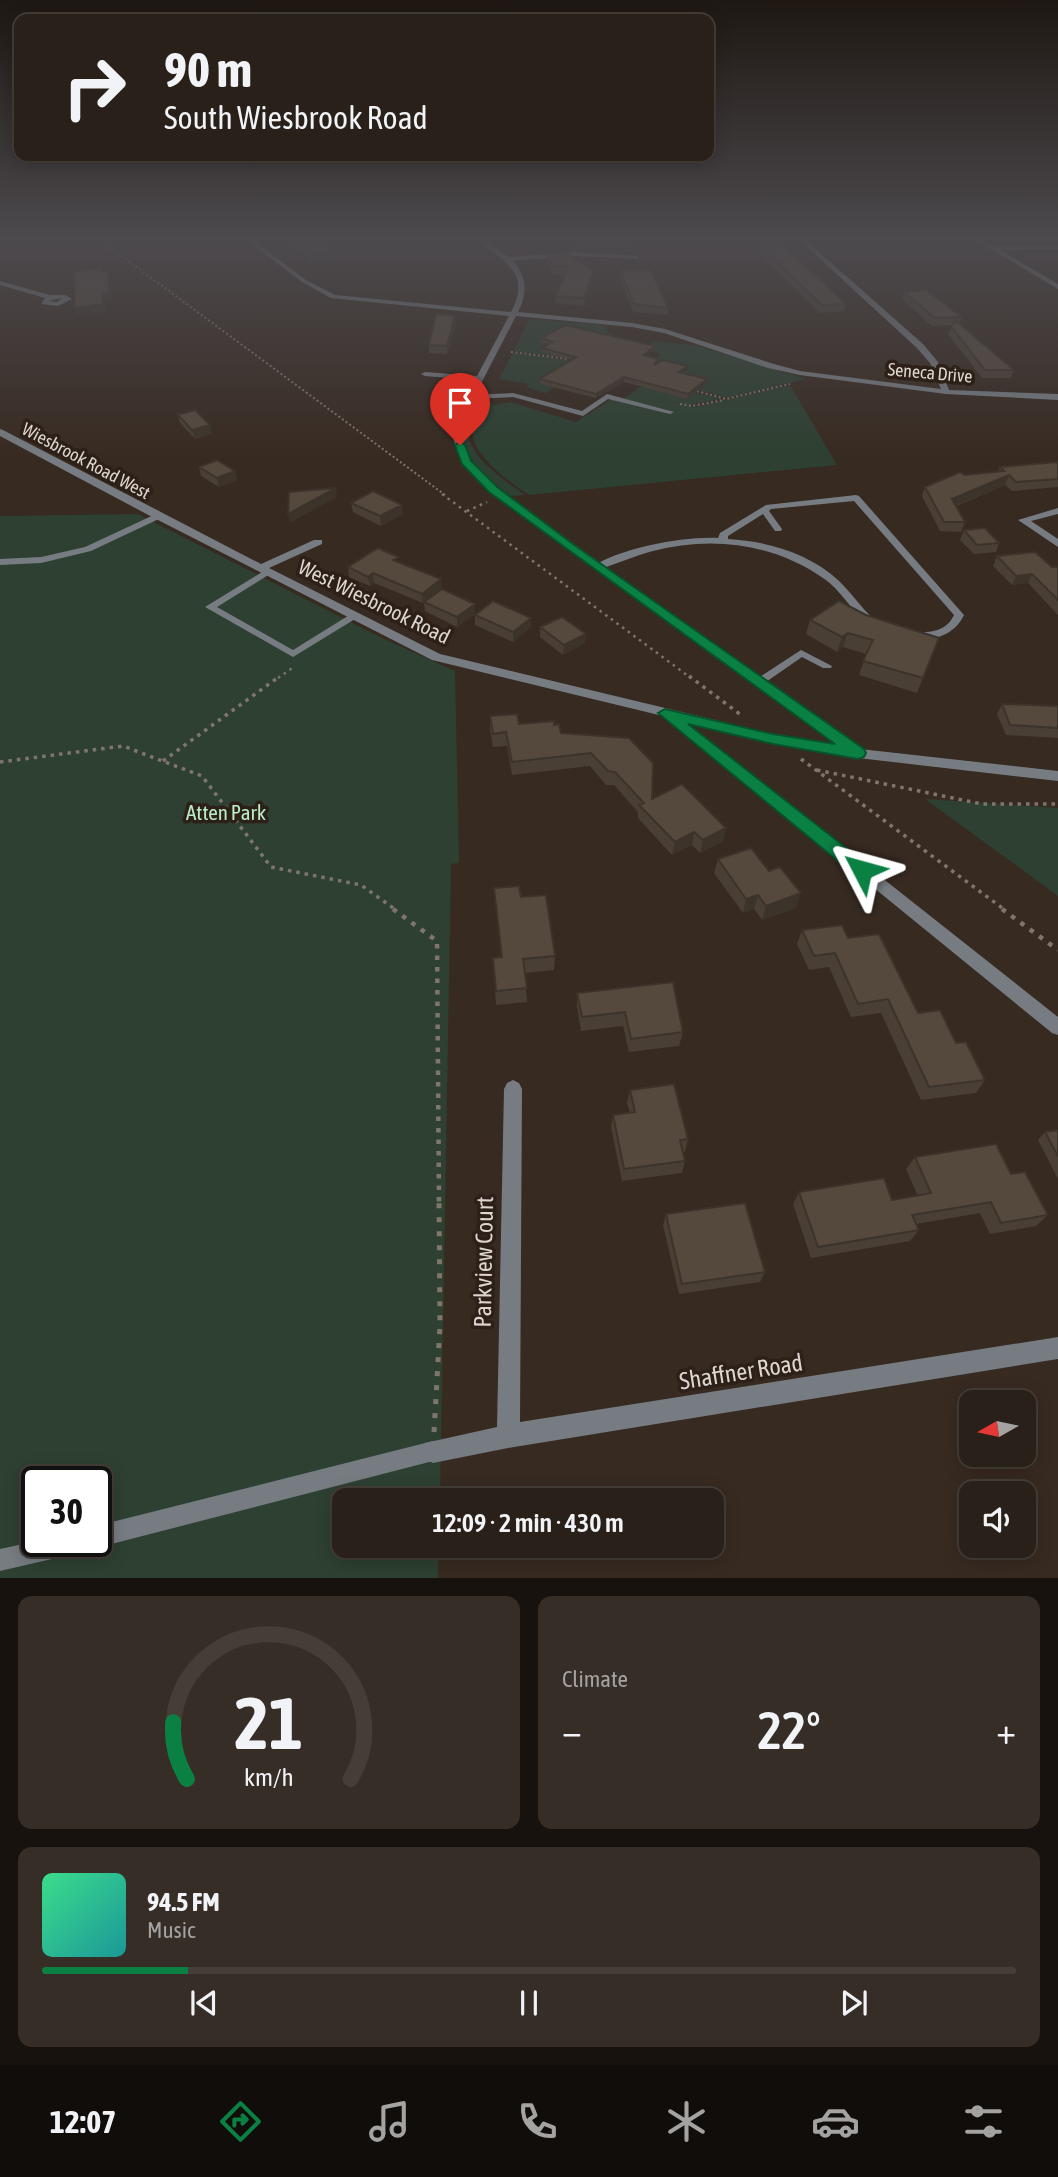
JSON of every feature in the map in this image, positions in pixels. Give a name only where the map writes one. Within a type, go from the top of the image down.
[{"type":"street","name":"Seneca Drive","points":[[477,311],[654,329],[799,377],[946,392],[1058,397]]},
{"type":"street","points":[[514,311],[454,428],[466,462],[481,479],[597,567],[858,753]]},
{"type":"street","points":[[881,311],[934,362],[946,392]]},
{"type":"street","points":[[425,374],[478,378]]},
{"type":"street","name":"Wiesbrook Road West","points":[[0,432],[158,516]]},
{"type":"street","points":[[1058,511],[1023,520],[1058,544]]},
{"type":"street","name":"West Wiesbrook Road","points":[[158,516],[436,657],[773,739],[858,753],[1058,776]]},
{"type":"street","points":[[264,570],[318,542]]},
{"type":"street","points":[[665,713],[1058,1027]]},
{"type":"street","name":"Parkview Court","points":[[508,1436],[513,1089]]},
{"type":"street","name":"Shaffner Road","points":[[433,1451],[508,1436],[1058,1348]]},
{"type":"lane","points":[[470,397],[513,395],[583,414],[607,396],[670,412]]},
{"type":"lane","points":[[723,539],[723,535],[769,507],[856,498],[960,615],[957,622],[941,634],[906,635]]},
{"type":"lane","points":[[764,510],[778,529]]},
{"type":"lane","points":[[0,562],[41,560],[88,549],[158,516]]},
{"type":"lane","points":[[597,567],[618,558],[690,541],[723,539],[774,549],[817,569],[840,587],[865,618],[876,627]]},
{"type":"lane","points":[[264,570],[210,607],[293,654],[355,617]]},
{"type":"lane","points":[[759,682],[801,653],[827,666]]},
{"type":"lane","points":[[112,1533],[433,1451]]},
{"type":"lane","points":[[0,1560],[21,1555]]},
{"type":"path","points":[[196,311],[740,715]]},
{"type":"path","points":[[511,352],[575,359]]},
{"type":"path","points":[[674,402],[692,406],[726,399],[799,377]]},
{"type":"path","points":[[697,391],[726,399]]},
{"type":"path","points":[[467,511],[501,495]]},
{"type":"path","points":[[163,761],[302,661]]},
{"type":"path","points":[[773,739],[1058,950]]},
{"type":"path","points":[[0,762],[123,747],[202,776],[271,867],[361,885],[438,941],[440,1326],[433,1451]]},
{"type":"path","points":[[815,770],[982,804],[1058,804]]},
{"type":"green space","points":[[529,319],[604,325],[608,332],[619,338],[548,344],[569,358],[514,351]]},
{"type":"green space","points":[[654,341],[699,346],[806,379],[728,398],[699,390],[706,383],[679,376],[686,370],[651,361],[661,355],[645,348]]},
{"type":"green space","points":[[513,353],[577,361],[541,383],[554,388],[546,393],[526,387],[529,384],[499,379]]},
{"type":"green space","points":[[650,380],[659,391],[687,399],[695,392],[722,399],[689,405],[651,397],[695,407],[790,385],[837,465],[529,495],[491,465],[476,445],[473,424],[485,399],[493,405],[511,402],[576,422],[613,398],[622,400]]},
{"type":"green space","points":[[482,399],[469,424],[468,435],[472,445],[487,465],[525,495],[511,496],[503,490],[478,467],[465,448],[462,424],[472,401]]},
{"type":"green space","name":"Atten Park","points":[[138,514],[382,638],[455,671],[459,863],[451,864],[440,1488],[332,1488],[332,1558],[439,1558],[438,1578],[0,1578],[0,516]]},
{"type":"green space","points":[[925,799],[1058,808],[1058,896]]},
{"type":"building","points":[[926,311],[954,311],[962,317],[935,318]]},
{"type":"building","points":[[436,314],[455,315],[447,346],[429,345]]},
{"type":"building","points":[[956,321],[1014,370],[985,370],[951,326]]},
{"type":"building","points":[[565,325],[655,346],[644,355],[658,359],[654,365],[663,360],[687,366],[679,372],[707,379],[688,394],[624,377],[596,394],[540,379],[576,357],[542,348],[552,342],[541,338]]},
{"type":"building","points":[[195,410],[210,425],[192,430],[178,415]]},
{"type":"building","points":[[217,460],[235,471],[217,478],[199,467]]},
{"type":"building","points":[[1058,462],[1058,479],[1016,482],[1009,475],[952,499],[965,522],[944,522],[925,487],[960,472],[965,475],[1004,471],[1000,467]]},
{"type":"building","points":[[336,488],[288,514],[289,492]]},
{"type":"building","points":[[373,491],[402,505],[380,516],[351,503]]},
{"type":"building","points":[[985,528],[999,543],[977,545],[964,530]]},
{"type":"building","points":[[378,548],[398,557],[393,560],[441,579],[422,594],[373,573],[368,577],[348,567]]},
{"type":"building","points":[[1035,552],[1052,567],[1058,568],[1058,600],[1032,574],[1016,576],[997,556]]},
{"type":"building","points":[[442,589],[475,604],[457,617],[424,602]]},
{"type":"building","points":[[493,601],[531,618],[513,632],[475,615]]},
{"type":"building","points":[[839,601],[866,615],[939,638],[923,678],[863,661],[873,640],[848,633],[842,637],[810,620]]},
{"type":"building","points":[[562,617],[586,634],[564,645],[540,627]]},
{"type":"building","points":[[1002,704],[1058,706],[1058,728],[1010,725]]},
{"type":"building","points":[[517,714],[519,724],[554,721],[554,725],[559,724],[561,733],[629,738],[653,763],[652,799],[682,784],[726,828],[703,840],[694,832],[675,842],[639,805],[644,803],[615,772],[608,771],[591,753],[512,762],[506,732],[493,734],[490,716]]},
{"type":"building","points":[[751,848],[769,871],[780,867],[801,893],[766,906],[758,895],[746,899],[718,859]]},
{"type":"building","points":[[519,886],[521,897],[546,895],[555,956],[523,959],[527,988],[496,991],[493,958],[502,957],[494,888]]},
{"type":"building","points":[[842,925],[848,938],[879,934],[918,1013],[940,1010],[956,1043],[966,1042],[985,1080],[929,1087],[888,999],[858,1004],[835,953],[814,956],[802,930]]},
{"type":"building","points":[[673,982],[683,1032],[631,1039],[625,1012],[582,1017],[577,993]]},
{"type":"building","points":[[674,1084],[688,1139],[680,1140],[685,1161],[624,1169],[613,1115],[635,1112],[630,1090]]},
{"type":"building","points":[[1058,1130],[1058,1156],[1045,1132]]},
{"type":"building","points":[[996,1144],[1011,1174],[1025,1172],[1048,1215],[1001,1223],[991,1202],[912,1215],[919,1230],[818,1247],[799,1192],[884,1178],[892,1200],[931,1193],[915,1157]]},
{"type":"building","points":[[745,1203],[765,1272],[682,1284],[666,1214]]},
{"type":"route","points":[[460,445],[466,462],[493,490],[572,550],[858,753],[773,739],[665,713],[862,870]]}]
